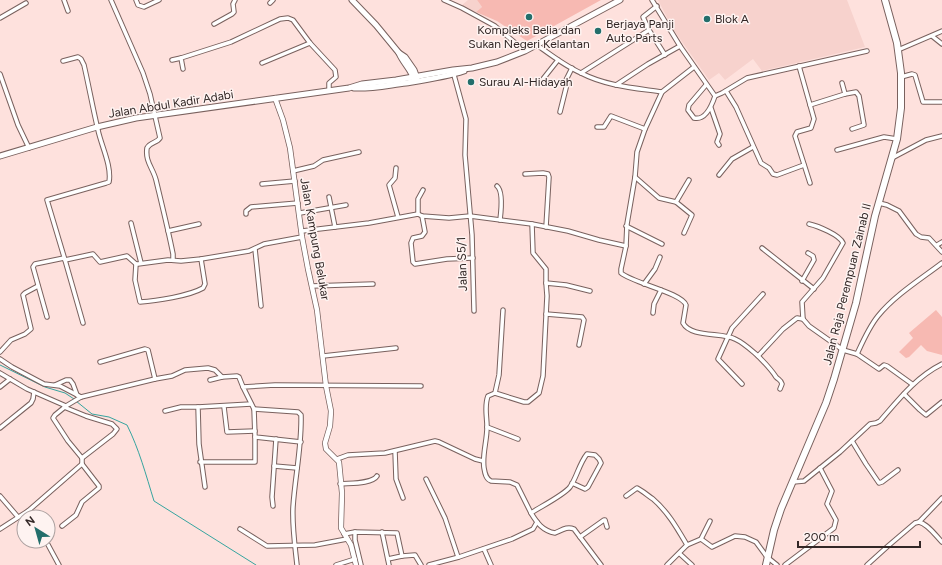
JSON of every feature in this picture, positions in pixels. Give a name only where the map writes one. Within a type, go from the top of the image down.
[{"type":"main road","points":[[352,0],[376,25],[399,53],[405,57],[414,70],[416,79]]},
{"type":"main road","name":"Jalan Abdul Kadir Adabi","points":[[416,79],[453,70],[472,68],[497,62],[537,45],[620,0]]},
{"type":"main road","name":"Jalan Raja Perempuan Zainab II","points":[[766,565],[781,509],[826,403],[856,303],[879,203],[897,139],[901,108],[901,77],[898,50],[888,1]]},
{"type":"main road","name":"Jalan Abdul Kadir Adabi","points":[[0,156],[97,127],[155,115],[454,75],[472,68]]},
{"type":"street","points":[[64,0],[68,11]]},
{"type":"street","points":[[113,0],[143,73],[155,115],[160,138],[148,145],[146,150],[148,165],[155,178],[168,231],[173,260]]},
{"type":"street","points":[[136,0],[138,5],[144,7],[158,0]]},
{"type":"street","points":[[214,24],[234,12],[233,4],[235,0]]},
{"type":"street","points":[[444,0],[462,8],[494,26],[526,50]]},
{"type":"street","points":[[652,0],[680,46],[715,96]]},
{"type":"street","points":[[0,18],[26,4]]},
{"type":"street","points":[[657,6],[643,17],[649,30],[665,55]]},
{"type":"street","points":[[172,60],[231,42],[280,19],[288,18],[293,20],[310,43],[335,70],[336,77],[330,83],[329,91]]},
{"type":"street","points":[[581,73],[649,30]]},
{"type":"street","points":[[898,50],[942,31]]},
{"type":"street","points":[[932,36],[942,44]]},
{"type":"street","points":[[262,62],[310,43]]},
{"type":"street","points":[[537,45],[558,60],[581,73],[598,80],[616,85],[662,92]]},
{"type":"street","points":[[616,85],[680,46]]},
{"type":"street","points":[[706,85],[689,104],[688,110],[694,118],[697,119],[704,115],[710,108],[715,96],[747,78],[867,51]]},
{"type":"street","points":[[63,61],[76,56],[81,58],[97,127],[107,161],[109,182],[47,200],[83,323]]},
{"type":"street","points":[[181,58],[184,69]]},
{"type":"street","points":[[539,84],[558,60]]},
{"type":"street","points":[[694,66],[662,92],[644,130],[637,152],[635,177],[626,226],[626,246],[621,274],[661,290],[685,302],[686,307],[683,324],[685,327],[699,333],[735,338],[758,356],[781,381],[782,384],[780,389]]},
{"type":"street","points":[[799,66],[814,119],[809,130],[797,132],[795,135],[810,183]]},
{"type":"street","points":[[560,112],[567,84],[566,80],[572,68]]},
{"type":"street","points":[[0,74],[18,125],[29,148]]},
{"type":"street","points":[[901,77],[912,74],[915,75],[923,102],[942,102]]},
{"type":"street","name":"Jalan S5/1","points":[[454,75],[466,119],[465,155],[473,258],[474,312]]},
{"type":"street","points":[[842,83],[845,94]]},
{"type":"street","points":[[726,91],[736,107],[760,163],[769,168],[775,175],[804,165]]},
{"type":"street","points":[[810,105],[856,92],[859,96],[864,125],[852,129]]},
{"type":"street","name":"Jalan Kampung Belukar","points":[[275,98],[283,120],[290,148],[300,213],[302,237],[317,310],[326,386],[331,411],[330,426],[324,443],[326,449],[337,459]]},
{"type":"street","points":[[710,108],[720,134],[717,142],[719,145]]},
{"type":"street","points":[[597,127],[604,127],[611,116],[644,130]]},
{"type":"street","points":[[892,158],[921,142],[942,136]]},
{"type":"street","points":[[837,150],[884,137],[897,139]]},
{"type":"street","points":[[719,175],[732,159],[753,147]]},
{"type":"street","points":[[293,171],[314,166],[322,160],[359,152]]},
{"type":"street","points":[[396,168],[395,178],[389,184],[398,217]]},
{"type":"street","points":[[525,174],[543,173],[548,174],[549,176],[546,227]]},
{"type":"street","points":[[635,177],[659,198],[676,202],[692,216],[684,233]]},
{"type":"street","points":[[676,202],[689,180]]},
{"type":"street","points":[[262,184],[295,181]]},
{"type":"street","points":[[497,186],[500,189],[500,220]]},
{"type":"street","points":[[423,190],[418,199],[420,215],[425,232],[422,236],[412,238],[411,243],[413,262],[415,264],[447,259],[473,258]]},
{"type":"street","points":[[329,197],[335,227]]},
{"type":"street","points":[[246,214],[246,211],[251,207],[298,203]]},
{"type":"street","points":[[879,203],[899,211],[916,234],[921,237],[929,238],[942,252]]},
{"type":"street","points":[[300,213],[346,205]]},
{"type":"street","points":[[302,231],[420,215],[449,218],[470,216],[532,224],[568,231],[626,246]]},
{"type":"street","points":[[131,223],[141,263]]},
{"type":"street","points":[[168,231],[199,224]]},
{"type":"street","points":[[532,224],[533,252],[546,269],[547,296],[543,376],[539,393],[531,400],[526,402],[495,393],[490,394],[487,398],[487,427],[483,461],[485,475],[488,480],[491,481],[514,483],[517,485],[531,513],[546,531],[555,533],[570,527],[574,529],[601,565]]},
{"type":"street","points":[[809,224],[816,225],[839,238],[843,243],[824,278],[802,302],[803,319],[809,326],[842,349],[857,354],[879,369],[884,365],[887,366],[912,384]]},
{"type":"street","points":[[626,226],[662,244]]},
{"type":"street","points":[[136,264],[201,259],[255,249],[264,244],[302,237]]},
{"type":"street","points":[[937,246],[942,242]]},
{"type":"street","points":[[762,248],[814,290]]},
{"type":"street","points":[[255,249],[261,306]]},
{"type":"street","points":[[802,281],[814,260],[813,256],[808,253]]},
{"type":"street","points":[[47,317],[33,266],[94,254],[100,262],[127,256],[136,264]]},
{"type":"street","points":[[644,284],[655,269],[660,257]]},
{"type":"street","points":[[136,264],[135,280],[140,302],[184,294],[203,288],[205,284],[201,259]]},
{"type":"street","points":[[857,354],[867,333],[878,316],[894,300],[942,263]]},
{"type":"street","points":[[546,283],[566,285],[590,291]]},
{"type":"street","points":[[312,286],[373,284]]},
{"type":"street","points":[[0,352],[11,340],[25,334],[31,329],[23,296],[24,293],[38,286]]},
{"type":"street","points":[[653,312],[654,304],[661,290]]},
{"type":"street","points":[[742,384],[718,358],[736,323],[763,294]]},
{"type":"street","points":[[495,393],[499,375],[503,310]]},
{"type":"street","points":[[546,314],[582,316],[584,320],[579,345]]},
{"type":"street","points":[[758,356],[783,329],[797,318],[803,319]]},
{"type":"street","points":[[323,356],[396,348]]},
{"type":"street","points":[[100,362],[145,349],[148,350],[155,378]]},
{"type":"street","points":[[0,359],[44,384],[65,388],[79,397]]},
{"type":"street","points":[[793,482],[804,481],[870,424],[876,424],[912,384],[942,364]]},
{"type":"street","points":[[62,526],[76,515],[82,502],[99,488],[99,486],[82,464],[82,458],[53,420],[53,416],[79,397],[155,378],[172,376],[185,370],[208,368],[215,370],[222,377]]},
{"type":"street","points":[[0,373],[34,392],[86,416],[112,424],[117,429],[114,434],[82,458]]},
{"type":"street","points":[[200,462],[255,462],[254,409],[239,377],[222,377],[210,380]]},
{"type":"street","points":[[0,387],[10,379]]},
{"type":"street","points":[[54,386],[66,380],[70,380],[79,397]]},
{"type":"street","points":[[243,387],[275,385],[421,386]]},
{"type":"street","points":[[0,428],[31,403],[34,399],[34,392]]},
{"type":"street","points":[[904,394],[926,415],[942,402]]},
{"type":"street","points":[[165,411],[181,407],[224,407],[251,404]]},
{"type":"street","points":[[224,407],[227,432],[255,431]]},
{"type":"street","points":[[198,408],[197,418],[200,462],[204,487]]},
{"type":"street","points":[[254,409],[298,412],[301,415],[301,442],[293,508],[297,565]]},
{"type":"street","points":[[487,427],[518,439]]},
{"type":"street","points":[[255,437],[301,442]]},
{"type":"street","points":[[273,506],[272,497],[276,439]]},
{"type":"street","points":[[356,565],[351,545],[341,528],[342,493],[339,462],[337,459],[346,455],[385,453],[435,441],[483,461]]},
{"type":"street","points":[[852,441],[879,483],[898,470]]},
{"type":"street","points":[[395,451],[396,479],[403,498]]},
{"type":"street","points":[[531,513],[567,490],[587,454],[595,455],[601,463],[588,487],[585,489],[572,483]]},
{"type":"street","points":[[30,509],[82,464]]},
{"type":"street","points":[[274,466],[297,468]]},
{"type":"street","points":[[785,565],[835,526],[835,516],[827,504],[832,491],[820,468]]},
{"type":"street","points":[[340,484],[370,481],[377,476]]},
{"type":"street","points":[[426,479],[445,518],[458,557]]},
{"type":"street","points":[[626,496],[637,488],[642,490],[670,516],[687,545]]},
{"type":"street","points":[[0,496],[16,515]]},
{"type":"street","points":[[867,565],[915,523],[919,522],[942,498]]},
{"type":"street","points":[[0,529],[16,518]]},
{"type":"street","points":[[580,537],[604,520],[607,527]]},
{"type":"street","points":[[667,565],[680,554],[687,545],[701,540],[710,521]]},
{"type":"street","points":[[429,565],[484,549],[533,529],[537,522]]},
{"type":"street","points":[[919,522],[928,527],[942,542]]},
{"type":"street","points":[[240,529],[267,546],[315,545],[347,539]]},
{"type":"street","points":[[344,534],[355,532],[382,532],[397,534],[402,556]]},
{"type":"street","points":[[355,532],[355,540],[361,565]]},
{"type":"street","points":[[382,532],[389,565]]},
{"type":"street","points":[[701,540],[712,547],[735,536],[745,537],[756,542],[767,557],[777,565]]},
{"type":"street","points":[[50,549],[59,565]]},
{"type":"street","points":[[484,549],[491,565]]},
{"type":"street","points":[[680,554],[692,565]]},
{"type":"street","points":[[388,559],[414,555],[421,565]]},
{"type":"street","points":[[336,565],[355,559]]},
{"type":"shaded area","points":[[468,0],[477,0],[482,7],[476,12],[461,6]]},
{"type":"shaded area","name":"Kompleks Belia dan Sukan Negeri Kelantan","points":[[477,0],[601,0],[527,41],[497,21],[476,12],[482,7]]},
{"type":"shaded area","points":[[658,0],[847,0],[865,47],[762,71],[753,59],[725,80],[719,73],[709,80],[673,29]]},
{"type":"shaded area","points":[[936,310],[942,317],[942,355],[927,351],[921,345],[909,357],[906,358],[899,352],[913,338],[909,333]]},
{"type":"waterway","points":[[0,365],[45,387],[65,393],[74,399]]},
{"type":"waterway","points":[[76,401],[92,414],[109,417],[127,425],[139,453],[154,501],[256,565]]},
{"type":"place","name":"Kompleks Belia dan Sukan Negeri Kelantan","points":[[529,17]]},
{"type":"place","name":"Blok A","points":[[707,19]]},
{"type":"place","name":"Berjaya Panji Auto Parts","points":[[598,31]]},
{"type":"place","name":"Surau Al-Hidayah","points":[[471,82]]}]
